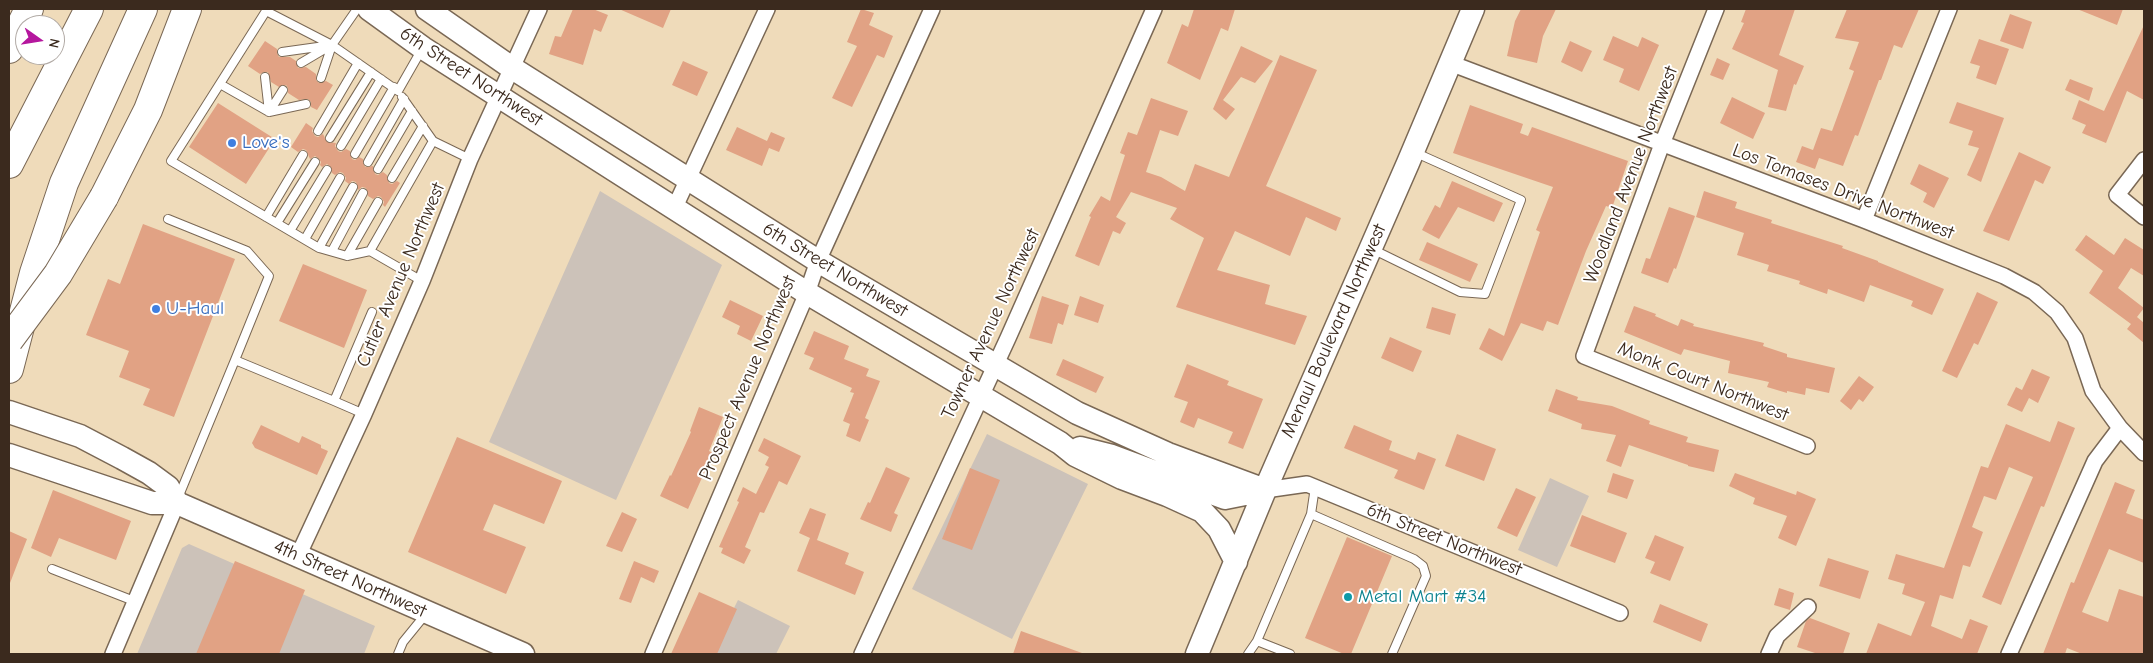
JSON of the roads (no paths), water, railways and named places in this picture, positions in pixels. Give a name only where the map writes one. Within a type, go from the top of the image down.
[{"type":"highway","points":[[9,49],[29,9]]},
{"type":"highway","points":[[9,164],[89,9]]},
{"type":"highway","points":[[9,369],[34,274],[64,183],[143,9]]},
{"type":"highway","points":[[9,340],[58,274],[104,197],[148,110],[186,9]]},
{"type":"highway","points":[[176,37],[194,9]]},
{"type":"main road","name":"6th Street Northwest","points":[[369,9],[423,48],[674,209],[807,293],[1060,442],[1074,455],[1202,512],[1219,529],[1236,562]]},
{"type":"main road","name":"6th Street Northwest","points":[[427,9],[512,68],[818,261],[1077,414],[1168,454],[1265,490]]},
{"type":"main road","name":"Menaul Boulevard Northwest","points":[[1197,654],[1265,490],[1472,9]]},
{"type":"main road","points":[[9,412],[80,436],[122,458],[168,486],[176,503]]},
{"type":"main road","name":"6th Street Northwest","points":[[1060,442],[1112,456],[1225,498],[1265,490]]},
{"type":"main road","name":"4th Street Northwest","points":[[9,455],[152,503],[176,503],[522,654]]},
{"type":"street","name":"Cutler Avenue Northwest","points":[[298,556],[364,414],[422,281],[470,159],[539,9]]},
{"type":"street","points":[[674,209],[767,9]]},
{"type":"street","name":"Prospect Avenue Northwest","points":[[653,654],[807,293],[818,261],[932,9]]},
{"type":"street","name":"Towner Avenue Northwest","points":[[862,654],[1154,9]]},
{"type":"street","name":"Woodland Avenue Northwest","points":[[1584,356],[1662,144],[1716,9]]},
{"type":"street","points":[[1864,220],[1949,9]]},
{"type":"street","name":"Los Tomases Drive Northwest","points":[[1450,63],[1864,220],[2004,276],[2034,292],[2057,312],[2076,338],[2092,391],[2120,428],[2144,453]]},
{"type":"street","points":[[2144,160],[2117,195],[2144,217]]},
{"type":"street","name":"Monk Court Northwest","points":[[1584,356],[1807,446]]},
{"type":"street","points":[[2010,654],[2096,461],[2120,428]]},
{"type":"street","name":"6th Street Northwest","points":[[1265,490],[1307,484],[1620,613]]},
{"type":"street","points":[[113,654],[176,503]]},
{"type":"street","points":[[1769,654],[1777,636],[1808,607]]},
{"type":"lane","points":[[322,78],[332,45],[357,9]]},
{"type":"lane","points":[[422,281],[370,251],[347,256],[319,248],[171,162],[266,11],[332,45],[396,89],[433,141],[470,159]]},
{"type":"lane","points":[[282,52],[332,45]]},
{"type":"lane","points":[[300,64],[332,45]]},
{"type":"lane","points":[[355,154],[423,48]]},
{"type":"lane","points":[[318,131],[358,63]]},
{"type":"lane","points":[[330,138],[371,72]]},
{"type":"lane","points":[[265,77],[269,112]]},
{"type":"lane","points":[[341,146],[382,79]]},
{"type":"lane","points":[[220,84],[269,112],[306,104]]},
{"type":"lane","points":[[269,112],[283,90]]},
{"type":"lane","points":[[368,162],[404,99]]},
{"type":"lane","points":[[378,169],[412,111]]},
{"type":"lane","points":[[392,178],[423,126]]},
{"type":"lane","points":[[370,251],[433,141]]},
{"type":"lane","points":[[1370,248],[1460,292],[1485,294],[1521,200],[1412,152]]},
{"type":"lane","points":[[266,217],[303,155]]},
{"type":"lane","points":[[277,223],[315,162]]},
{"type":"lane","points":[[290,231],[327,170]]},
{"type":"lane","points":[[304,239],[340,178]]},
{"type":"lane","points":[[319,248],[353,187]]},
{"type":"lane","points":[[332,251],[363,193]]},
{"type":"lane","points":[[347,256],[378,202]]},
{"type":"lane","points":[[168,220],[247,251],[269,276],[176,503]]},
{"type":"lane","points":[[334,401],[372,312]]},
{"type":"lane","points":[[235,360],[364,414]]},
{"type":"lane","points":[[1248,654],[1257,641],[1311,514],[1315,487]]},
{"type":"lane","points":[[1311,514],[1414,559],[1423,566],[1426,576],[1392,654]]},
{"type":"lane","points":[[52,569],[134,601]]},
{"type":"lane","points":[[398,654],[403,642],[426,613]]},
{"type":"lane","points":[[1257,641],[1290,654]]},
{"type":"place","name":"Love's","points":[[232,143]]},
{"type":"place","name":"U-Haul","points":[[156,309]]},
{"type":"place","name":"Metal Mart #34","points":[[1348,597]]}]
